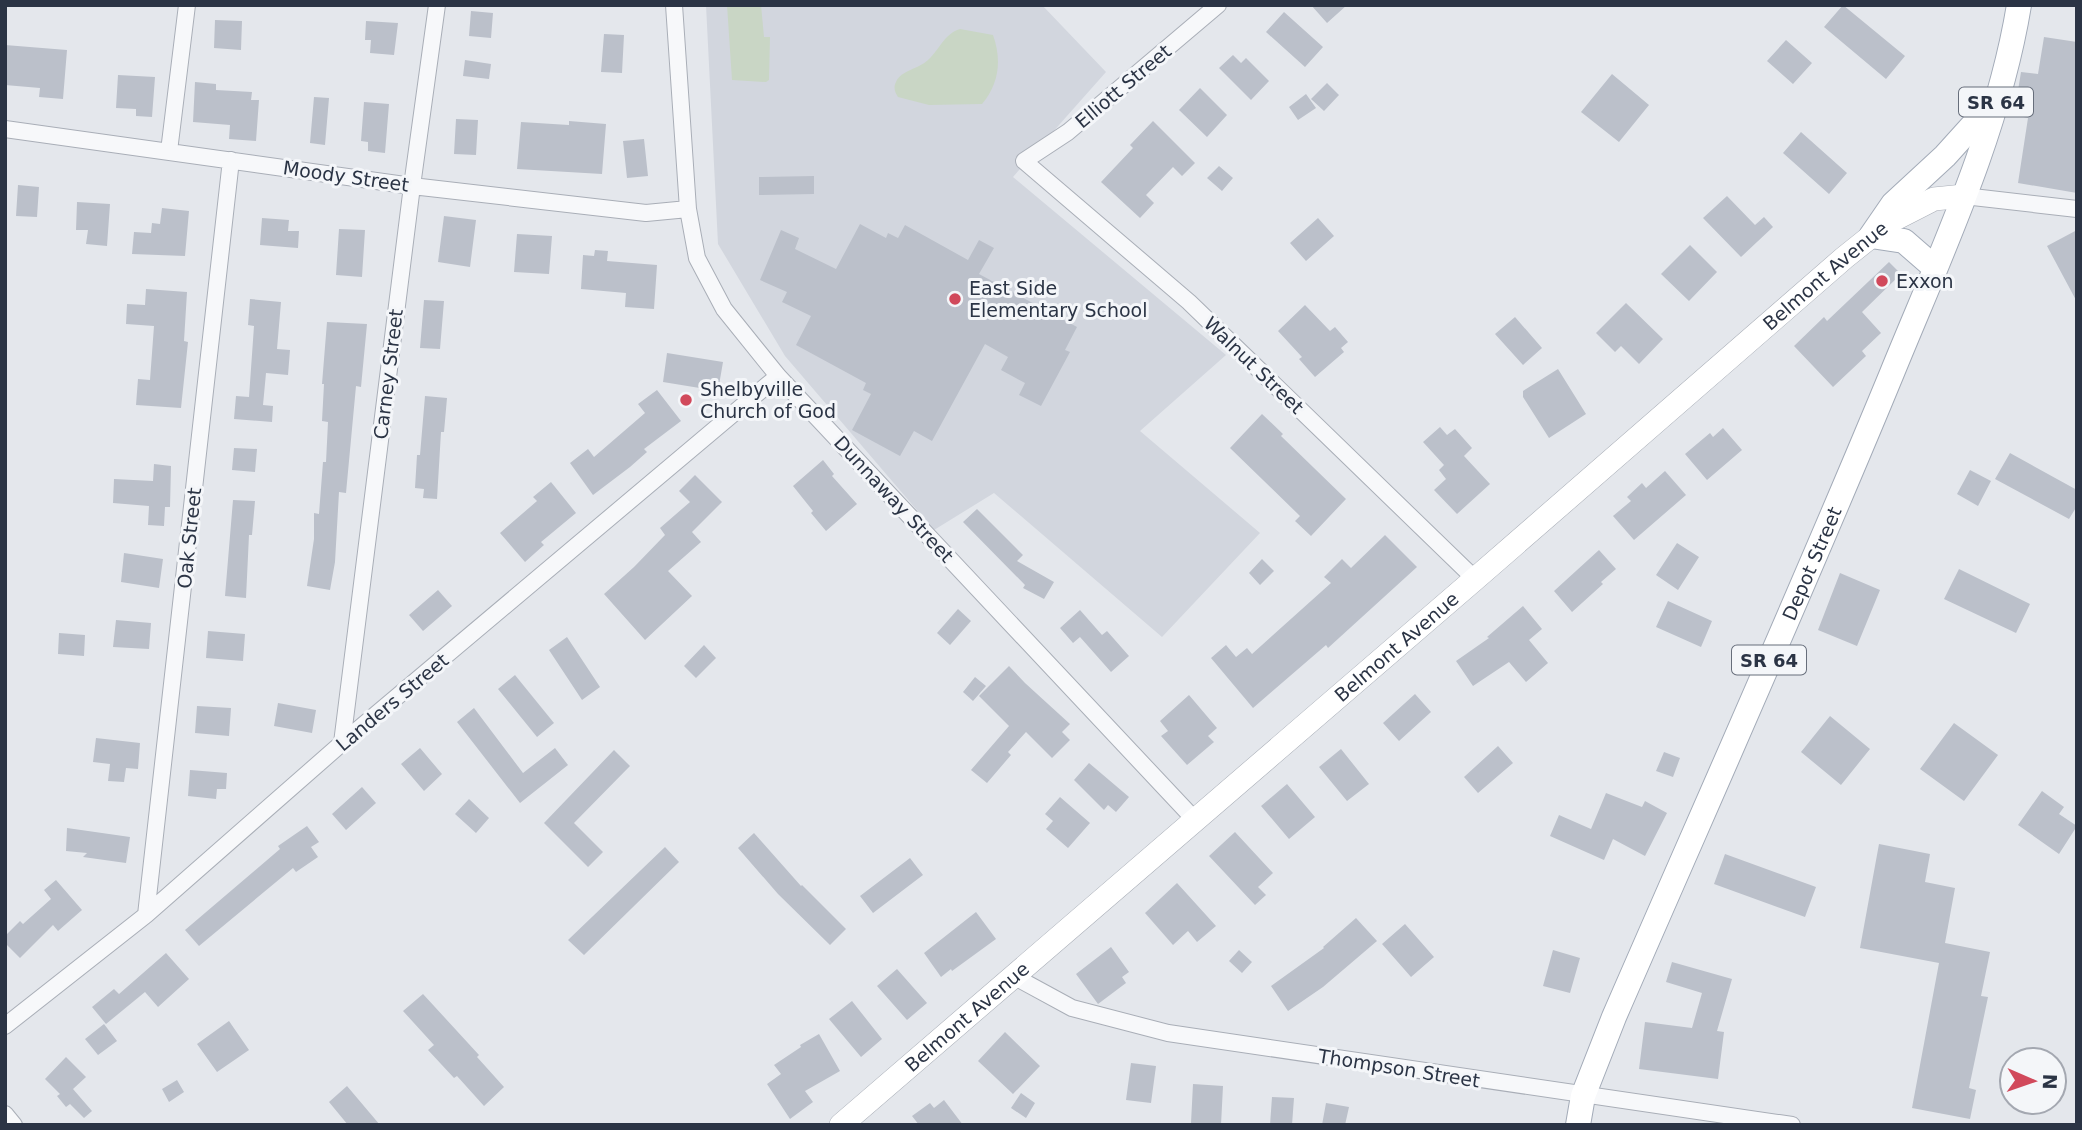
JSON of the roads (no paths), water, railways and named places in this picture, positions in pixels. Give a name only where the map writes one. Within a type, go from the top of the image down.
[{"type":"main road","name":"SR 64","points":[[1964,196],[1989,128],[2013,39],[2019,5]]},
{"type":"main road","points":[[1935,268],[1904,241],[1871,236],[1893,204],[1945,156],[1997,100]]},
{"type":"main road","name":"Belmont Avenue","points":[[841,1125],[1871,236],[1889,222],[1934,199],[1964,196]]},
{"type":"main road","name":"Depot Street","points":[[1578,1125],[1583,1096],[1614,1017],[1870,425],[1964,196]]},
{"type":"street","points":[[169,151],[187,5]]},
{"type":"street","name":"Carney Street","points":[[342,743],[437,5]]},
{"type":"street","name":"Dunnaway Street","points":[[674,5],[688,209],[697,258],[724,309],[778,376],[1195,820]]},
{"type":"street","name":"Elliott Street","points":[[1024,161],[1068,132],[1218,5]]},
{"type":"street","name":"Moody Street","points":[[5,129],[412,186],[646,214],[688,209]]},
{"type":"street","name":"Oak Street","points":[[146,915],[231,160]]},
{"type":"street","name":"Walnut Street","points":[[1024,161],[1189,302],[1475,579]]},
{"type":"street","points":[[1964,196],[2077,209]]},
{"type":"street","name":"Landers Street","points":[[5,1026],[146,915],[342,743],[778,376]]},
{"type":"street","name":"Thompson Street","points":[[1015,977],[1072,1008],[1168,1033],[1793,1125]]},
{"type":"street","points":[[5,1114],[14,1125]]},
{"type":"place","name":"Exxon","points":[[1882,281]]},
{"type":"place","name":"East Side Elementary School","points":[[955,299]]},
{"type":"place","name":"Shelbyville Church of God","points":[[686,400]]}]
